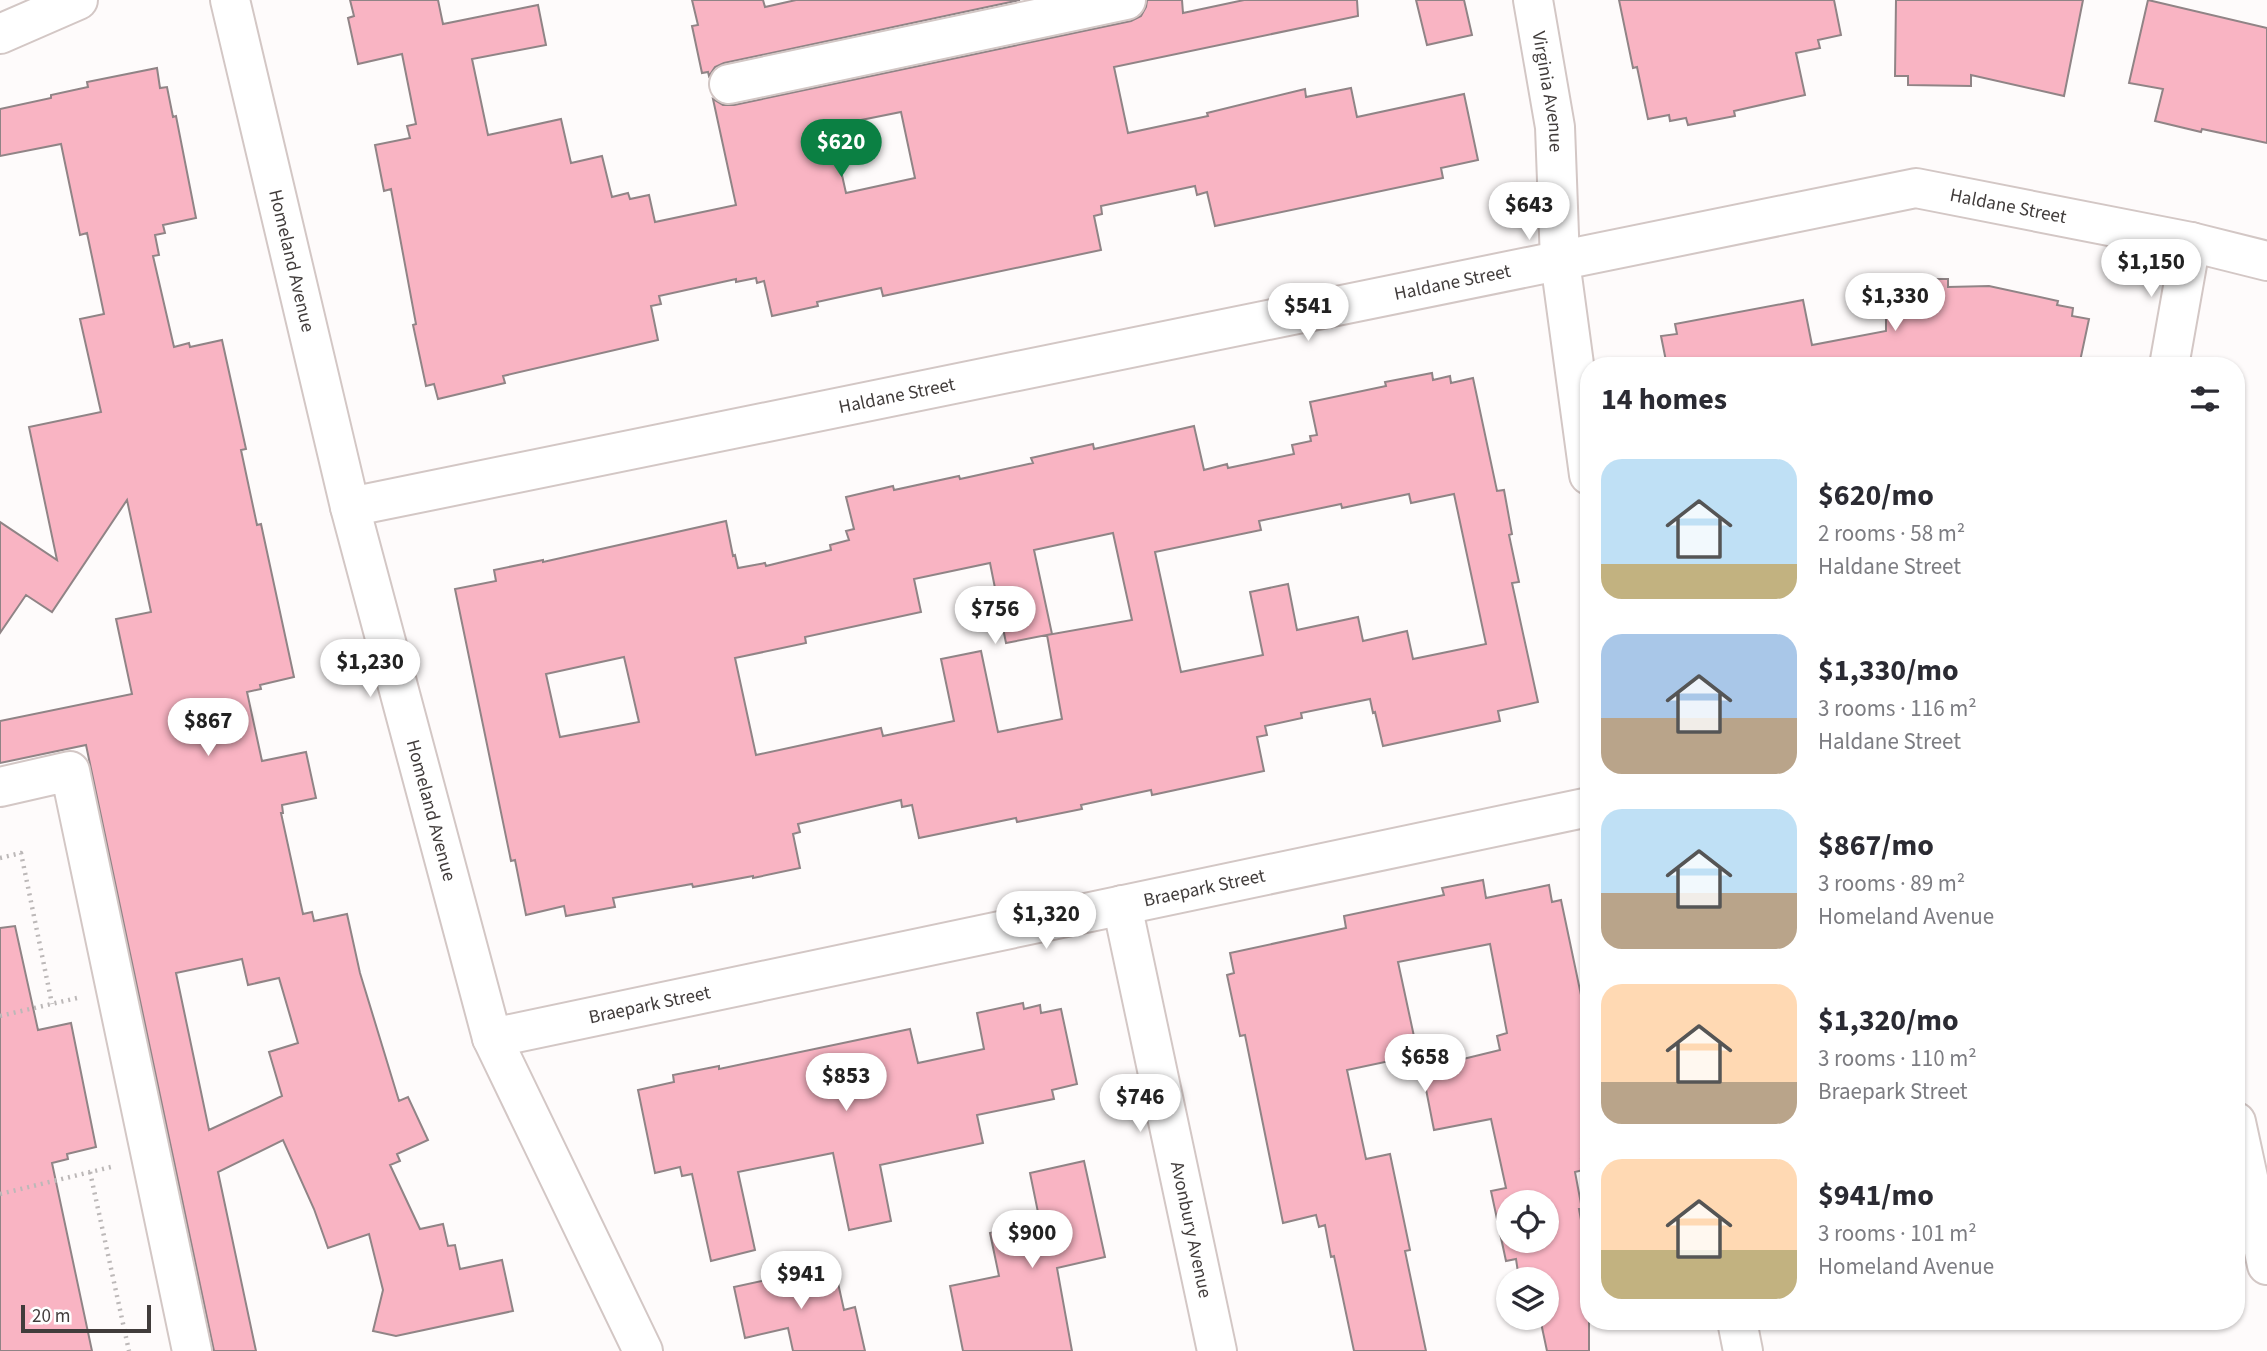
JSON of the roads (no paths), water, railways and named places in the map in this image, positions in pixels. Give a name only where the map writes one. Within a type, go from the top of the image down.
[{"type":"street","points":[[0,34],[78,0]]},
{"type":"street","name":"Homeland Avenue","points":[[230,0],[350,507],[492,1038],[643,1351]]},
{"type":"street","points":[[729,84],[1126,0]]},
{"type":"street","name":"Virginia Avenue","points":[[1533,0],[1555,127],[1560,261],[1580,409]]},
{"type":"street","name":"Haldane Street","points":[[350,507],[1916,188],[2191,242],[2267,261]]},
{"type":"street","points":[[2171,357],[2191,242]]},
{"type":"street","points":[[0,787],[70,771],[192,1351]]},
{"type":"street","name":"Braepark Street","points":[[492,1038],[1580,809]]},
{"type":"street","name":"Avonbury Avenue","points":[[1122,905],[1217,1351]]},
{"type":"street","points":[[2245,1164],[2267,1265]]},
{"type":"street","points":[[1739,1330],[1743,1351]]}]
